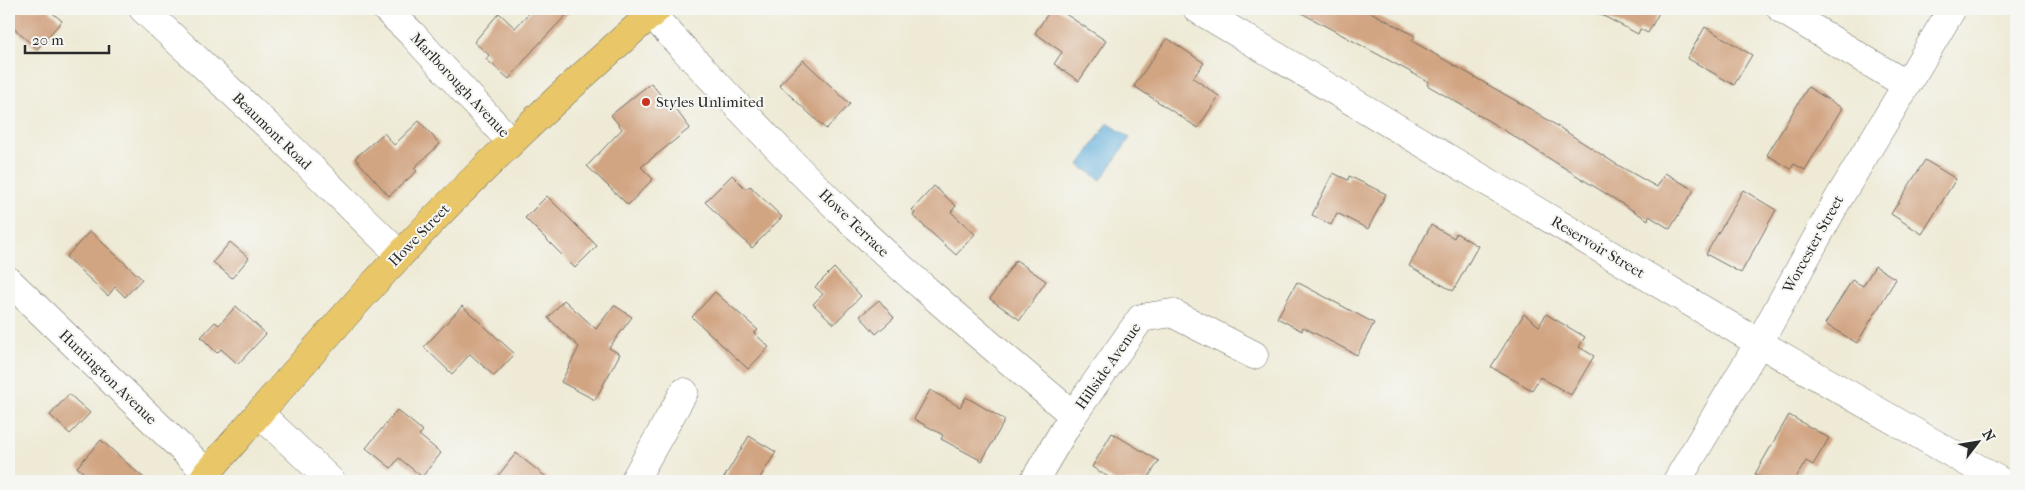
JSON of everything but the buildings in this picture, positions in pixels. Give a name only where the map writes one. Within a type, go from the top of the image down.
[{"type":"main road","name":"Howe Street","points":[[204,477],[400,255],[511,142],[654,11]]},
{"type":"street","name":"Beaumont Road","points":[[143,9],[280,137],[400,255]]},
{"type":"street","name":"Marlborough Avenue","points":[[386,9],[411,33],[511,142]]},
{"type":"street","name":"Reservoir Street","points":[[1197,9],[1759,343],[2000,481]]},
{"type":"street","points":[[1781,9],[1905,84]]},
{"type":"street","name":"Worcester Street","points":[[1676,481],[1759,343],[1837,201],[1905,84],[1952,9]]},
{"type":"street","name":"Howe Terrace","points":[[654,11],[736,104],[850,221],[927,291],[1073,415]]},
{"type":"street","name":"Huntington Avenue","points":[[9,281],[204,477]]},
{"type":"street","name":"Hillside Avenue","points":[[1034,481],[1073,415],[1141,318],[1172,313],[1254,355]]},
{"type":"street","points":[[634,481],[684,392]]},
{"type":"street","points":[[259,413],[332,481]]},
{"type":"water","points":[[1108,123],[1130,138],[1101,180],[1079,165]]},
{"type":"place","name":"Styles Unlimited","points":[[646,102]]}]
